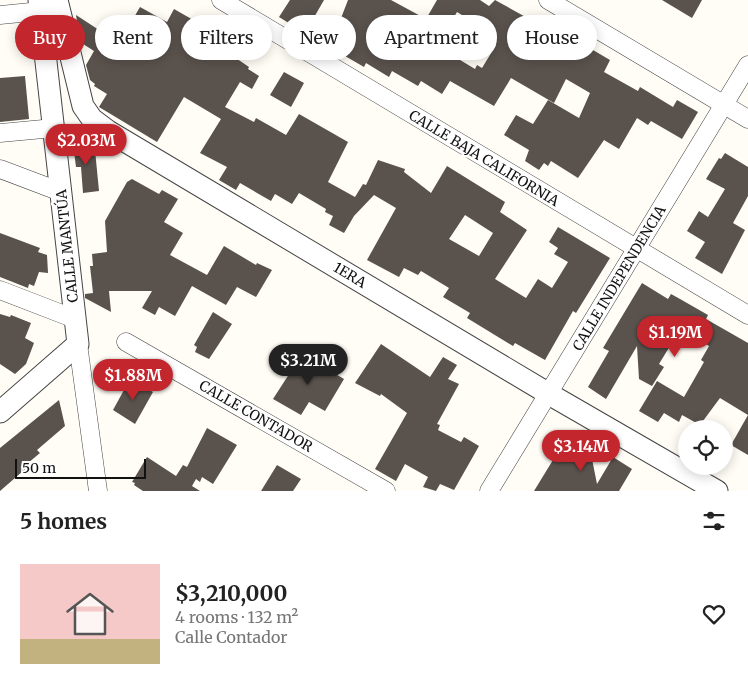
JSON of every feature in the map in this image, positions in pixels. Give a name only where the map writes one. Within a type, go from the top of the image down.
[{"type":"street","name":"CALLE BAJA CALIFORNIA","points":[[221,0],[748,315]]},
{"type":"street","points":[[548,0],[748,119]]},
{"type":"street","points":[[0,15],[46,4]]},
{"type":"street","name":"CALLE MANTÚA","points":[[46,4],[54,128],[78,344],[98,491]]},
{"type":"street","name":"1ERA","points":[[46,4],[66,32],[77,89],[83,106],[92,119],[108,131],[549,394],[718,491]]},
{"type":"street","name":"CALLE INDEPENDENCIA","points":[[489,491],[748,65]]},
{"type":"street","points":[[0,133],[54,128]]},
{"type":"street","points":[[0,169],[61,192]]},
{"type":"street","points":[[0,290],[75,319]]},
{"type":"street","name":"CALLE CONTADOR","points":[[126,342],[386,491]]},
{"type":"street","points":[[0,412],[78,344]]},
{"type":"building","points":[[290,0],[324,0],[315,15],[282,15],[282,19],[279,17]]},
{"type":"building","points":[[348,0],[391,0],[419,15],[366,15],[366,60],[460,60],[475,69],[477,65],[482,68],[487,60],[497,60],[497,15],[462,15],[457,12],[455,15],[428,15],[437,0],[480,0],[489,6],[495,0],[522,15],[507,15],[507,60],[597,60],[597,52],[610,60],[604,72],[638,91],[640,87],[673,107],[677,100],[698,112],[682,139],[651,121],[648,125],[637,118],[619,149],[604,140],[578,178],[551,161],[548,166],[544,163],[539,170],[525,161],[529,150],[504,135],[516,115],[533,124],[548,100],[579,118],[590,93],[566,79],[554,103],[511,78],[494,106],[450,81],[442,94],[421,81],[418,86],[392,71],[389,77],[366,63],[364,67],[352,60],[356,60],[356,15],[342,15]]},
{"type":"building","points":[[662,0],[702,0],[692,18]]},
{"type":"building","points":[[140,7],[154,15],[135,15]]},
{"type":"building","points":[[174,9],[184,15],[181,15],[181,60],[239,60],[259,76],[252,89],[240,82],[225,107],[254,122],[256,118],[286,135],[299,114],[348,142],[328,182],[355,197],[363,184],[366,185],[378,160],[405,169],[404,172],[431,193],[447,166],[505,202],[500,212],[527,230],[495,279],[526,298],[538,279],[552,288],[568,262],[554,254],[558,248],[549,242],[558,227],[610,258],[576,313],[573,311],[545,360],[515,343],[513,346],[467,318],[470,313],[443,297],[449,288],[421,271],[418,275],[404,268],[399,277],[367,260],[396,208],[374,195],[354,216],[344,233],[329,225],[333,216],[325,212],[326,209],[299,193],[292,204],[275,194],[271,201],[240,183],[236,190],[219,180],[227,167],[200,153],[221,119],[184,97],[157,142],[99,107],[107,94],[94,86],[95,84],[90,80],[86,65],[94,51],[85,45],[85,21],[95,27],[95,60],[171,60],[171,15]],"holes":[[[465,215],[493,233],[479,256],[449,239]]]},
{"type":"building","points":[[284,72],[304,83],[291,107],[270,95]]},
{"type":"building","points":[[25,76],[29,119],[0,122],[0,78]]},
{"type":"building","points":[[72,136],[95,150],[99,191],[83,193],[81,167],[76,167]]},
{"type":"building","points":[[725,153],[748,167],[748,196],[733,223],[745,230],[722,274],[695,258],[705,242],[687,231],[699,211],[708,217],[725,189],[706,179],[719,158],[721,159]]},
{"type":"building","points":[[132,179],[159,194],[162,190],[178,199],[164,222],[183,233],[170,255],[207,275],[224,246],[256,265],[257,263],[272,270],[256,297],[237,287],[226,305],[192,286],[175,316],[159,307],[155,315],[142,308],[152,291],[109,291],[111,312],[85,298],[85,294],[93,293],[90,266],[93,266],[92,254],[107,252],[105,221],[127,182]]},
{"type":"building","points":[[0,233],[40,248],[38,252],[47,255],[48,273],[39,272],[34,286],[29,284],[28,288],[0,277]]},
{"type":"building","points":[[642,283],[668,299],[671,294],[708,315],[706,319],[748,343],[748,415],[720,398],[704,420],[691,420],[682,415],[678,421],[664,413],[658,422],[639,411],[657,381],[684,397],[704,362],[701,360],[709,346],[681,328],[659,364],[664,367],[652,386],[639,379],[637,346],[606,399],[588,387],[609,351],[603,348]]},
{"type":"building","points":[[213,312],[232,324],[209,359],[195,352],[197,347],[194,345]]},
{"type":"building","points":[[0,314],[10,317],[11,315],[31,323],[25,338],[34,343],[26,364],[15,374],[0,364]]},
{"type":"building","points":[[381,344],[430,377],[443,357],[457,365],[448,379],[459,384],[437,424],[440,425],[438,430],[461,442],[464,437],[479,446],[454,490],[440,484],[436,491],[423,487],[428,477],[405,464],[396,481],[375,469],[407,413],[381,394],[380,396],[355,383]]},
{"type":"building","points":[[302,354],[344,379],[325,411],[309,402],[301,415],[273,399]]},
{"type":"building","points":[[130,379],[153,392],[135,424],[113,410]]},
{"type":"building","points":[[59,400],[65,426],[37,450],[40,453],[28,463],[30,465],[0,491],[0,448]]},
{"type":"building","points":[[748,415],[748,455],[733,446],[733,441]]},
{"type":"building","points":[[207,428],[237,445],[213,484],[202,477],[200,482],[196,479],[192,486],[200,491],[143,491],[134,485],[135,483],[132,482],[147,457],[176,476],[183,465],[187,467]]},
{"type":"building","points":[[564,442],[569,445],[579,442],[590,449],[597,484],[613,457],[632,469],[619,491],[534,491]]},
{"type":"building","points":[[277,465],[301,479],[293,491],[261,491]]}]
